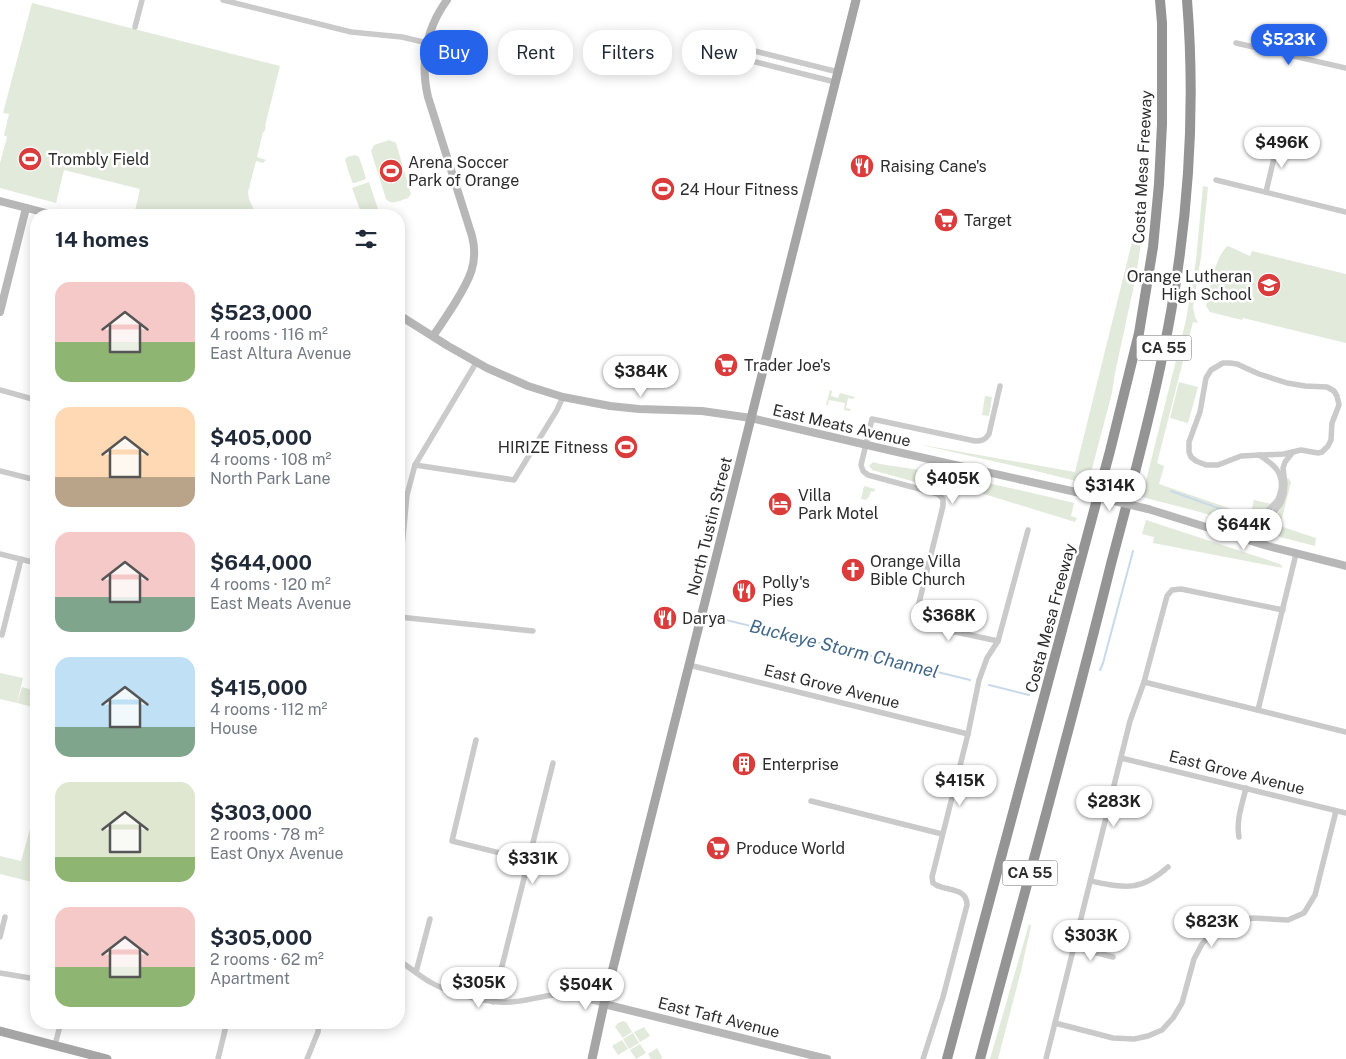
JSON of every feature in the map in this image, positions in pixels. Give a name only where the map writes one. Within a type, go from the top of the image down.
[{"type":"highway","name":"Costa Mesa Freeway","points":[[948,1056],[1108,460],[1139,333],[1153,247],[1159,184],[1162,124],[1162,23],[1160,0]]},
{"type":"highway","name":"CA 55","points":[[980,1059],[1080,688],[1163,351],[1180,252],[1188,160],[1190,30],[1187,0]]},
{"type":"main road","name":"North Tustin Street","points":[[592,1059],[604,1004],[856,0]]},
{"type":"main road","points":[[0,1031],[107,1059]]},
{"type":"street","points":[[135,27],[142,0]]},
{"type":"street","points":[[223,0],[351,32],[396,36],[420,41]]},
{"type":"street","points":[[432,30],[447,0]]},
{"type":"street","points":[[1236,43],[1346,68]]},
{"type":"street","points":[[756,51],[838,72]]},
{"type":"street","points":[[756,62],[835,82]]},
{"type":"street","points":[[425,75],[428,97],[472,236],[474,255],[469,279],[433,336]]},
{"type":"street","points":[[1266,192],[1278,141]]},
{"type":"street","points":[[1216,180],[1346,212]]},
{"type":"street","points":[[0,201],[30,209]]},
{"type":"street","points":[[0,312],[26,208]]},
{"type":"street","name":"East Meats Avenue","points":[[405,321],[476,363],[518,382],[563,397],[610,406],[702,411],[751,418],[1148,509],[1260,544],[1346,566]]},
{"type":"street","points":[[405,516],[407,495],[414,465],[476,363]]},
{"type":"street","points":[[1233,363],[1281,382],[1327,387],[1334,391],[1337,396],[1339,405],[1332,423],[1331,440],[1322,452],[1301,450],[1284,454],[1260,455],[1241,456],[1221,464],[1210,465],[1196,462],[1190,454],[1188,449],[1189,442],[1200,412],[1206,378],[1211,370],[1220,364],[1233,363]]},
{"type":"street","points":[[998,640],[927,626],[918,622],[916,618],[917,611],[943,506],[943,499],[938,494],[872,476],[863,471],[861,465],[872,420],[981,441],[986,439],[989,434],[1000,386]]},
{"type":"street","points":[[0,390],[30,398]]},
{"type":"street","points":[[414,465],[514,480],[563,397]]},
{"type":"street","points":[[1260,544],[1273,514],[1281,503],[1285,484],[1283,468],[1292,452]]},
{"type":"street","points":[[1260,455],[1277,469],[1282,486],[1278,499],[1264,516],[1260,544]]},
{"type":"street","points":[[0,471],[30,478]]},
{"type":"street","points":[[923,1059],[943,997],[967,905],[967,899],[964,894],[939,887],[933,883],[932,877],[978,688],[987,658],[998,640],[1028,530]]},
{"type":"street","points":[[0,554],[30,561]]},
{"type":"street","points":[[1258,710],[1296,554]]},
{"type":"street","points":[[2,635],[21,559]]},
{"type":"street","points":[[1046,1059],[1130,721],[1144,682],[1165,602],[1172,590],[1186,589],[1283,610]]},
{"type":"street","points":[[405,617],[533,631]]},
{"type":"street","name":"East Grove Avenue","points":[[689,665],[968,734]]},
{"type":"street","points":[[1144,682],[1346,732]]},
{"type":"street","points":[[476,740],[452,841],[528,860]]},
{"type":"street","name":"East Grove Avenue","points":[[1121,758],[1346,813]]},
{"type":"street","points":[[493,1002],[553,763]]},
{"type":"street","points":[[1239,837],[1238,819],[1246,788]]},
{"type":"street","points":[[811,801],[942,834]]},
{"type":"street","points":[[1055,1023],[1113,1038],[1134,1039],[1162,1030],[1173,1018],[1182,1003],[1194,959],[1202,944],[1215,929],[1232,922],[1253,918],[1288,920],[1304,913],[1315,894],[1336,811]]},
{"type":"street","points":[[1091,881],[1117,886],[1140,885],[1168,868]]},
{"type":"street","points":[[0,938],[5,917]]},
{"type":"street","points":[[416,972],[430,919]]},
{"type":"street","points":[[1074,947],[1113,957]]},
{"type":"street","points":[[405,965],[442,988],[493,1002],[520,1002],[546,996],[561,995],[574,996],[604,1004]]},
{"type":"street","points":[[0,973],[30,977]]},
{"type":"street","name":"East Taft Avenue","points":[[604,1004],[827,1059]]},
{"type":"street","points":[[55,1045],[59,1029]]},
{"type":"street","points":[[218,1059],[225,1029]]},
{"type":"street","points":[[307,1059],[319,1029]]},
{"type":"green space","points":[[32,3],[280,66],[257,157],[266,160],[263,163],[256,161],[248,192],[254,209],[135,209],[140,189],[64,170],[56,203],[0,188],[0,163],[7,137],[4,135],[9,114],[3,113]]},
{"type":"green space","name":"Arena Soccer Park of Orange","points":[[389,140],[396,143],[411,194],[408,198],[394,202],[386,199],[371,151],[374,145]]},
{"type":"green space","points":[[355,155],[359,157],[366,178],[354,183],[345,160],[347,157]]},
{"type":"green space","points":[[369,182],[378,209],[360,209],[352,188]]},
{"type":"green space","points":[[1203,186],[1208,187],[1201,257],[1193,307],[1198,323],[1193,322],[1157,463],[1164,466],[1159,484],[1240,512],[1241,510],[1251,512],[1254,500],[1271,504],[1264,509],[1255,525],[1251,528],[1142,497],[1186,320],[1196,260]]},
{"type":"green space","points":[[1138,240],[1141,243],[1136,276],[1112,393],[1088,484],[917,444],[1075,472],[1132,242]]},
{"type":"green space","points":[[1228,246],[1250,256],[1252,251],[1346,274],[1346,343],[1210,312],[1206,306],[1214,273],[1220,256]]},
{"type":"green space","points":[[1179,382],[1198,387],[1188,423],[1170,418]]},
{"type":"green space","points":[[830,390],[832,391],[831,396],[838,398],[840,393],[855,397],[853,399],[848,398],[846,408],[851,409],[850,411],[844,410],[845,403],[829,400],[828,405],[826,405]]},
{"type":"green space","points":[[985,396],[992,397],[989,416],[982,415]]},
{"type":"green space","points":[[873,462],[977,481],[1074,503],[1071,516],[1077,518],[1075,522],[955,485],[944,490],[872,470],[869,466]]},
{"type":"green space","points":[[1288,478],[1291,482],[1280,526],[1316,538],[1315,546],[1280,537],[1273,532],[1275,519],[1282,505]]},
{"type":"green space","points":[[864,486],[875,489],[874,492],[871,491],[866,500],[861,499]]},
{"type":"green space","points":[[1146,520],[1280,564],[1283,568],[1153,543],[1154,537],[1142,534]]},
{"type":"green space","points":[[0,673],[23,678],[17,703],[0,699]]},
{"type":"green space","points":[[22,687],[30,689],[30,706],[17,703]]},
{"type":"green space","points":[[30,829],[30,882],[0,874],[0,856],[21,861]]},
{"type":"green space","points":[[1029,924],[1031,926],[1021,971],[998,1059],[990,1059]]},
{"type":"green space","points":[[623,1021],[626,1022],[632,1032],[623,1038],[615,1027]]},
{"type":"green space","points":[[644,1027],[650,1036],[640,1042],[634,1032]]},
{"type":"green space","points":[[633,1033],[639,1043],[629,1049],[623,1039]]},
{"type":"green space","points":[[622,1040],[628,1049],[618,1055],[612,1046]]},
{"type":"green space","points":[[640,1044],[646,1053],[636,1059],[630,1050]]},
{"type":"green space","points":[[657,1048],[662,1057],[661,1059],[651,1059],[648,1054]]},
{"type":"waterway","name":"Buckeye Storm Channel","points":[[1171,491],[1251,520]]},
{"type":"waterway","name":"Buckeye Storm Channel","points":[[1100,670],[1133,551]]},
{"type":"waterway","name":"Buckeye Storm Channel","points":[[718,618],[970,680]]},
{"type":"waterway","name":"Buckeye Storm Channel","points":[[989,685],[1029,695]]},
{"type":"place","name":"Trombly Field","points":[[30,159]]},
{"type":"place","name":"Raising Cane's","points":[[862,166]]},
{"type":"place","name":"Arena Soccer Park of Orange","points":[[391,171]]},
{"type":"place","name":"24 Hour Fitness","points":[[663,189]]},
{"type":"place","name":"Target","points":[[946,220]]},
{"type":"place","name":"Orange Lutheran High School","points":[[1269,285]]},
{"type":"place","name":"Trader Joe's","points":[[726,365]]},
{"type":"place","name":"HIRIZE Fitness","points":[[626,447]]},
{"type":"place","name":"Villa Park Motel","points":[[780,504]]},
{"type":"place","name":"Orange Villa Bible Church","points":[[853,570]]},
{"type":"place","name":"Polly's Pies","points":[[744,591]]},
{"type":"place","name":"Darya","points":[[665,618]]},
{"type":"place","name":"Enterprise","points":[[744,764]]},
{"type":"place","name":"Produce World","points":[[718,848]]}]
